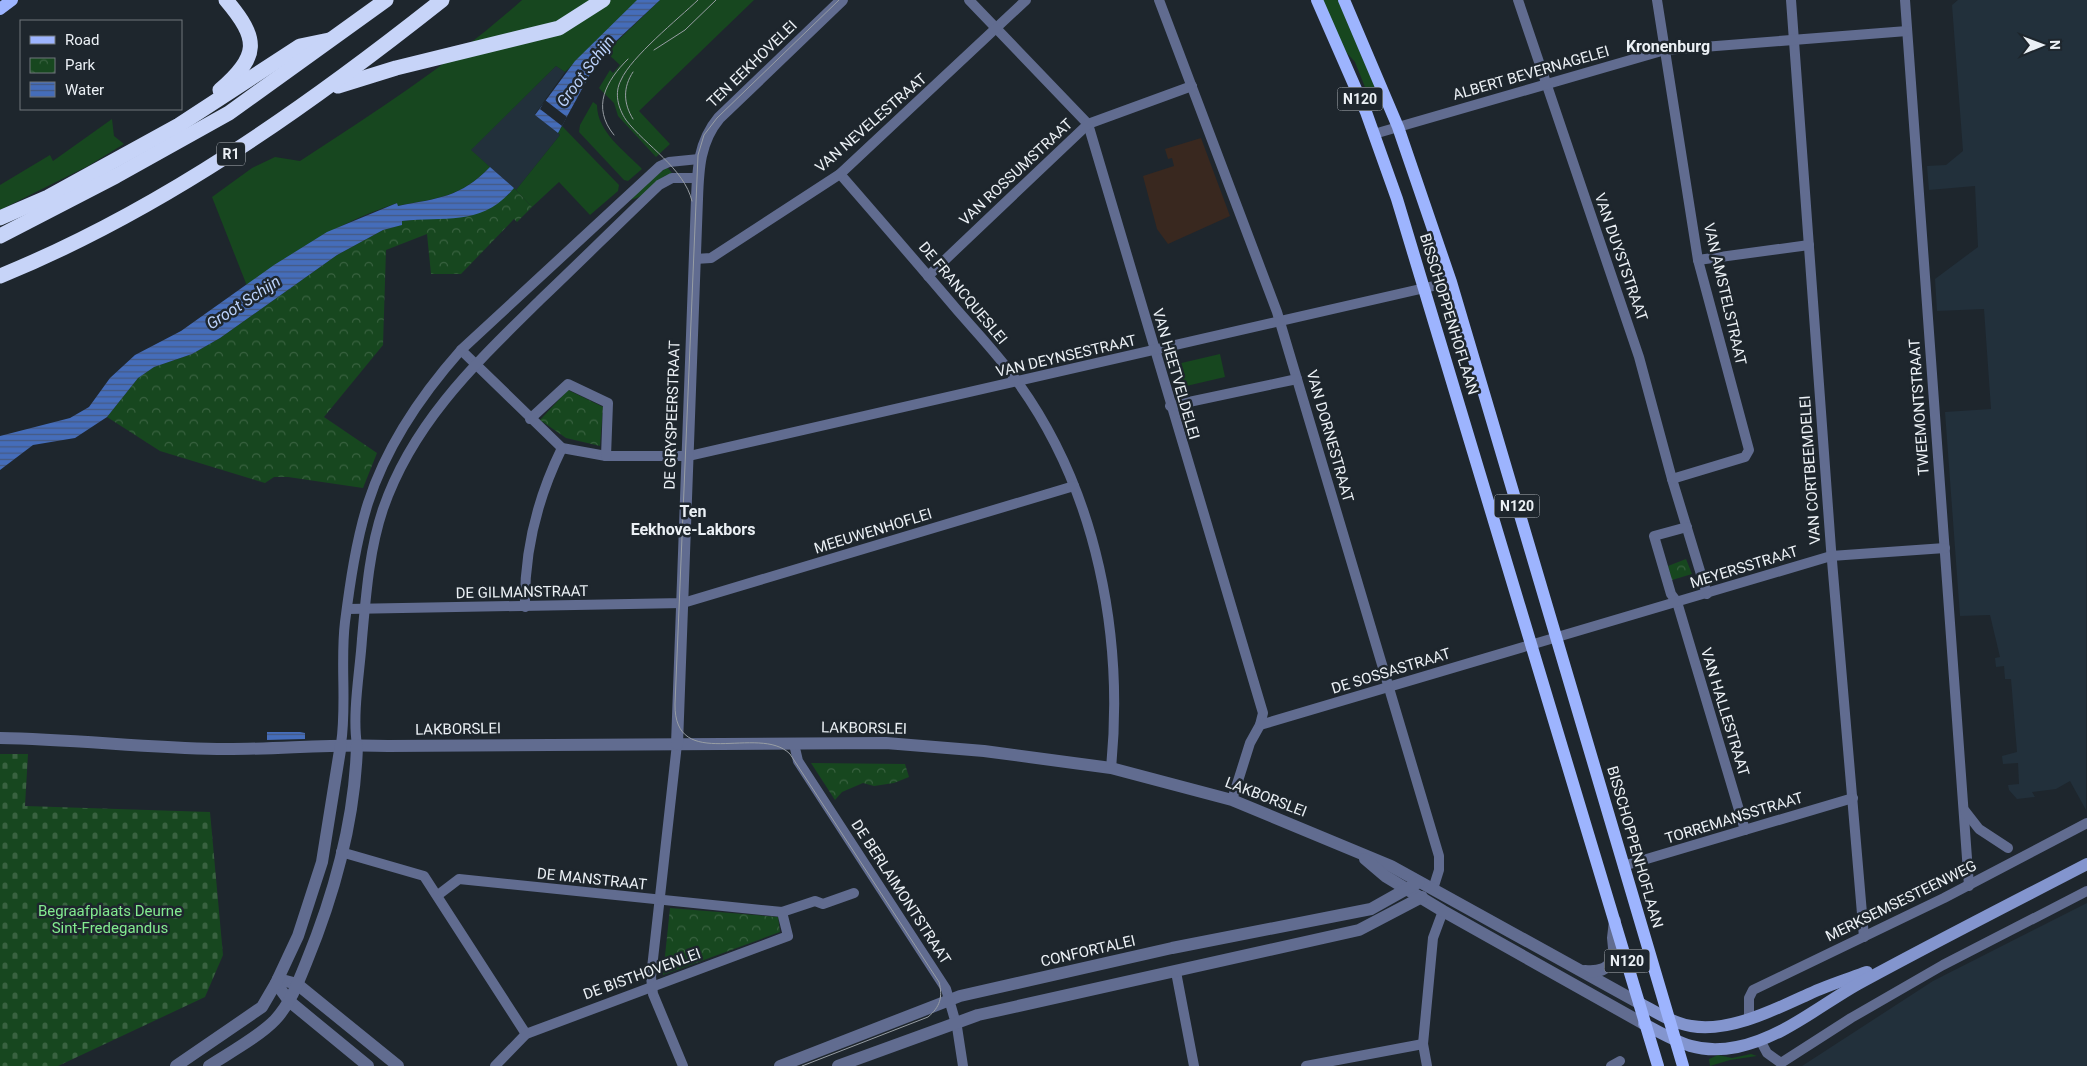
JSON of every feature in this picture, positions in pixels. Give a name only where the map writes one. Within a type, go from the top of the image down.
[{"type":"highway","points":[[179,124],[236,76],[248,58],[251,46],[250,34],[246,24],[226,0]]},
{"type":"highway","name":"R1","points":[[0,236],[116,176],[229,113],[336,38],[386,0]]},
{"type":"highway","name":"R1","points":[[0,276],[33,262],[133,210],[239,149],[322,91],[442,0]]},
{"type":"highway","name":"R1","points":[[322,91],[396,68],[559,28],[603,0]]},
{"type":"highway","points":[[0,218],[48,197],[179,124],[300,46],[336,38]]},
{"type":"main road","points":[[0,10],[12,0]]},
{"type":"main road","name":"BISSCHOPPENHOFLAAN","points":[[1317,0],[1374,134],[1426,290],[1658,1066]]},
{"type":"main road","name":"BISSCHOPPENHOFLAAN","points":[[1344,0],[1398,127],[1451,282],[1683,1066]]},
{"type":"main road","points":[[1676,1042],[1698,1050],[1735,1048],[1760,1040],[1795,1023],[1835,997],[1909,956],[2087,864]]},
{"type":"main road","points":[[1639,1003],[1669,1020],[1700,1027],[1726,1024],[1749,1019],[1909,956]]},
{"type":"main road","name":"LAKBORSLEI","points":[[1644,1024],[1676,1042]]},
{"type":"street","name":"TEN EEKHOVELEI","points":[[698,178],[700,159],[706,136],[719,118],[842,0]]},
{"type":"street","name":"VAN HEETVELDELEI","points":[[969,0],[1088,124],[1170,406],[1263,713],[1260,725],[1250,743],[1233,796]]},
{"type":"street","name":"VAN NEVELESTRAAT","points":[[695,259],[711,258],[840,174],[1026,0]]},
{"type":"street","name":"VAN DORNESTRAAT","points":[[1159,0],[1280,323],[1439,856],[1439,870],[1433,889]]},
{"type":"street","name":"VAN DUYSTSTRAAT","points":[[1518,0],[1628,323],[1707,594]]},
{"type":"street","name":"VAN AMSTELSTRAAT","points":[[1657,0],[1698,260],[1749,450],[1745,457],[1672,479]]},
{"type":"street","name":"VAN CORTBEEMDELEI","points":[[1791,0],[1831,556],[1864,937]]},
{"type":"street","name":"TWEEMONTSTRAAT","points":[[1905,0],[1965,811],[1968,886]]},
{"type":"street","name":"ALBERT BEVERNAGELEI","points":[[1374,134],[1665,50],[1907,31]]},
{"type":"street","name":"VAN ROSSUMSTRAAT","points":[[928,276],[1088,124],[1192,86]]},
{"type":"street","points":[[176,1066],[262,1007],[277,981],[298,936],[322,862],[336,782],[341,748],[345,622],[354,561],[370,498],[406,423],[438,376],[461,350],[660,166],[669,162],[700,159]]},
{"type":"street","points":[[669,162],[683,178]]},
{"type":"street","name":"DE FRANCQUESLEI","points":[[840,174],[1018,382],[1049,432],[1074,486],[1090,534],[1109,620],[1113,682],[1111,764]]},
{"type":"street","points":[[210,1066],[274,1021],[289,1001],[332,893],[354,782],[365,609],[373,543],[385,505],[404,463],[428,421],[475,363],[665,180],[698,178]]},
{"type":"street","name":"DE GRYSPEERSTRAAT","points":[[677,744],[698,178]]},
{"type":"street","points":[[619,204],[629,214]]},
{"type":"street","points":[[1698,260],[1809,245]]},
{"type":"street","name":"VAN DEYNSESTRAAT","points":[[562,448],[606,456],[687,456],[1426,290],[1451,282]]},
{"type":"street","points":[[461,350],[562,448],[552,469],[536,514],[528,546],[525,607]]},
{"type":"street","points":[[1170,406],[1297,379]]},
{"type":"street","points":[[530,419],[568,384],[608,403],[606,456]]},
{"type":"street","name":"MEEUWENHOFLEI","points":[[681,604],[1074,486]]},
{"type":"street","points":[[370,498],[385,505]]},
{"type":"street","points":[[1677,602],[1671,594],[1654,536],[1687,527]]},
{"type":"street","name":"MEYERSSTRAAT","points":[[1555,638],[1831,556],[1945,548]]},
{"type":"street","name":"VAN HALLESTRAAT","points":[[1677,602],[1745,830]]},
{"type":"street","name":"DE GILMANSTRAAT","points":[[365,609],[681,604]]},
{"type":"street","points":[[348,609],[365,609]]},
{"type":"street","points":[[1531,644],[1555,638]]},
{"type":"street","name":"DE SOSSASTRAAT","points":[[1260,725],[1531,644]]},
{"type":"street","points":[[342,701],[350,706],[358,702]]},
{"type":"street","points":[[0,738],[78,740],[178,748],[341,748]]},
{"type":"street","name":"LAKBORSLEI","points":[[341,748],[388,746],[876,743],[1111,764],[1233,796],[1391,866],[1585,971],[1639,1003]]},
{"type":"street","points":[[677,744],[652,986],[653,994],[683,1066]]},
{"type":"street","name":"DE BERLAIMONTSTRAAT","points":[[794,744],[798,761],[946,989],[963,1066]]},
{"type":"street","points":[[336,782],[346,780],[354,782]]},
{"type":"street","name":"TORREMANSSTRAAT","points":[[1623,866],[1853,798]]},
{"type":"street","points":[[1965,811],[1979,829],[2008,848]]},
{"type":"street","name":"MERKSEMSESTEENWEG","points":[[1749,1019],[1749,998],[1753,990],[1968,886],[2087,823]]},
{"type":"street","name":"LAKBORSLEI","points":[[1354,850],[1385,876],[1443,911],[1644,1024]]},
{"type":"street","points":[[341,852],[424,876],[526,1034]]},
{"type":"street","name":"DE MANSTRAAT","points":[[438,895],[459,879],[782,912],[815,901],[823,904],[854,893]]},
{"type":"street","points":[[1407,888],[1419,882]]},
{"type":"street","name":"CONFORTALEI","points":[[780,1066],[949,1000],[1172,948],[1366,910],[1387,901],[1407,888]]},
{"type":"street","points":[[1760,1040],[1767,1053],[1781,1063],[1851,1018],[1944,965],[2087,891]]},
{"type":"street","points":[[838,1066],[978,1015],[1359,930],[1422,898]]},
{"type":"street","points":[[1366,910],[1372,923]]},
{"type":"street","points":[[1427,1066],[1423,1044],[1433,938],[1443,911]]},
{"type":"street","name":"DE BISTHOVENLEI","points":[[494,1066],[526,1034],[788,936],[782,912]]},
{"type":"street","points":[[1585,971],[1598,972],[1604,970],[1615,958],[1613,938],[1615,919]]},
{"type":"street","points":[[1545,969],[1553,954]]},
{"type":"street","points":[[1176,972],[1194,1066]]},
{"type":"street","points":[[277,981],[297,984],[398,1066]]},
{"type":"street","points":[[277,981],[289,1001],[368,1066]]},
{"type":"street","points":[[1306,1066],[1423,1044]]},
{"type":"shaded area","points":[[1958,0],[2087,0],[2086,810],[2070,781],[2056,789],[2032,792],[2035,797],[2017,799],[2009,790],[2008,785],[2019,784],[2018,763],[2003,764],[2002,756],[2017,752],[2011,679],[2005,679],[2004,666],[1996,667],[1995,658],[2000,657],[1990,615],[1960,616],[1945,412],[1991,409],[1984,309],[1937,311],[1935,279],[1978,247],[1975,186],[1929,190],[1927,166],[1946,165],[1963,151],[1952,5]]},
{"type":"shaded area","points":[[556,66],[565,72],[535,114],[560,135],[516,190],[470,150]]},
{"type":"shaded area","points":[[1201,138],[1230,216],[1168,244],[1157,229],[1143,176],[1174,166],[1172,158],[1168,159],[1165,149]]},
{"type":"shaded area","points":[[2087,903],[2087,1066],[1802,1066],[1933,981]]},
{"type":"green space","points":[[522,0],[638,0],[565,72],[556,66],[471,150],[490,167],[479,177],[458,191],[447,195],[397,206],[397,203],[337,228],[300,249],[247,286],[212,197],[252,168],[275,157],[300,161],[442,65]]},
{"type":"green space","points":[[660,0],[754,0],[639,111],[670,144],[656,157],[618,116],[614,103],[599,88],[610,70],[613,73],[620,65],[606,52]]},
{"type":"green space","points":[[1321,0],[1338,0],[1383,107],[1374,110],[1355,62],[1346,52]]},
{"type":"green space","points":[[593,102],[597,105],[598,115],[607,132],[620,148],[642,169],[628,181],[624,180],[579,132],[580,125]]},
{"type":"green space","points":[[112,119],[114,136],[124,144],[88,166],[0,210],[0,185],[50,155],[53,161]]},
{"type":"green space","points":[[562,126],[619,185],[618,191],[590,215],[559,182],[532,207],[516,190],[560,135],[558,133]]},
{"type":"green space","points":[[667,167],[672,173],[660,179],[640,196],[627,200]]},
{"type":"green space","points":[[514,188],[532,207],[517,222],[514,219],[461,274],[431,274],[427,234],[386,250],[383,345],[324,417],[377,453],[363,488],[288,477],[274,477],[265,483],[160,451],[107,417],[138,378],[154,367],[192,354],[220,338],[337,255],[383,230],[401,225],[402,221],[422,219],[507,196]]},
{"type":"green space","points":[[1220,354],[1225,377],[1182,387],[1177,364]]},
{"type":"green space","points":[[568,390],[603,407],[600,446],[566,438],[540,420]]},
{"type":"green space","points":[[1686,559],[1692,574],[1672,580],[1668,566]]},
{"type":"green space","name":"Begraafplaats Deurne Sint-Fredegandus","points":[[0,754],[28,754],[25,806],[210,812],[223,955],[205,997],[58,1066],[0,1066]]},
{"type":"green space","points":[[811,763],[905,764],[909,777],[894,783],[874,786],[863,783],[842,792],[835,800]]},
{"type":"green space","points":[[670,908],[778,917],[780,932],[663,975]]},
{"type":"green space","points":[[1751,1054],[1757,1056],[1730,1060],[1710,1066],[1709,1059],[1718,1055],[1732,1058]]},
{"type":"water","name":"Groot Schijn","points":[[637,0],[660,0],[600,56],[558,133],[535,115],[575,61]]},
{"type":"water","name":"Groot Schijn","points":[[490,167],[514,188],[489,209],[463,217],[402,221],[402,225],[383,230],[337,255],[220,338],[192,354],[154,367],[138,378],[107,417],[75,438],[33,445],[0,470],[0,436],[70,418],[89,407],[110,378],[135,355],[181,331],[274,265],[327,232],[397,203],[398,206],[448,195],[469,185]]},
{"type":"water","points":[[267,732],[300,732],[305,733],[305,739],[267,740]]},
{"type":"pier","points":[[545,100],[567,117],[562,126],[540,109]]},
{"type":"tram line","points":[[692,201],[688,189],[673,168],[626,120],[621,111],[617,95],[621,80],[634,60],[698,0]]},
{"type":"tram line","points":[[654,50],[685,30],[716,0]]},
{"type":"tram line","points":[[802,1066],[928,1017],[940,1001],[939,982],[790,754],[776,746],[759,743],[721,744],[703,742],[688,737],[678,725],[675,704],[698,155],[704,135],[717,118],[839,0]]},
{"type":"tram line","points":[[614,135],[607,125],[603,114],[604,95],[613,76],[628,59]]},
{"type":"tram line","points":[[633,72],[627,83],[626,101],[633,119]]},
{"type":"district","name":"Kronenburg","points":[[1668,46]]},
{"type":"district","name":"Ten Eekhove-Lakbors","points":[[693,520]]}]
